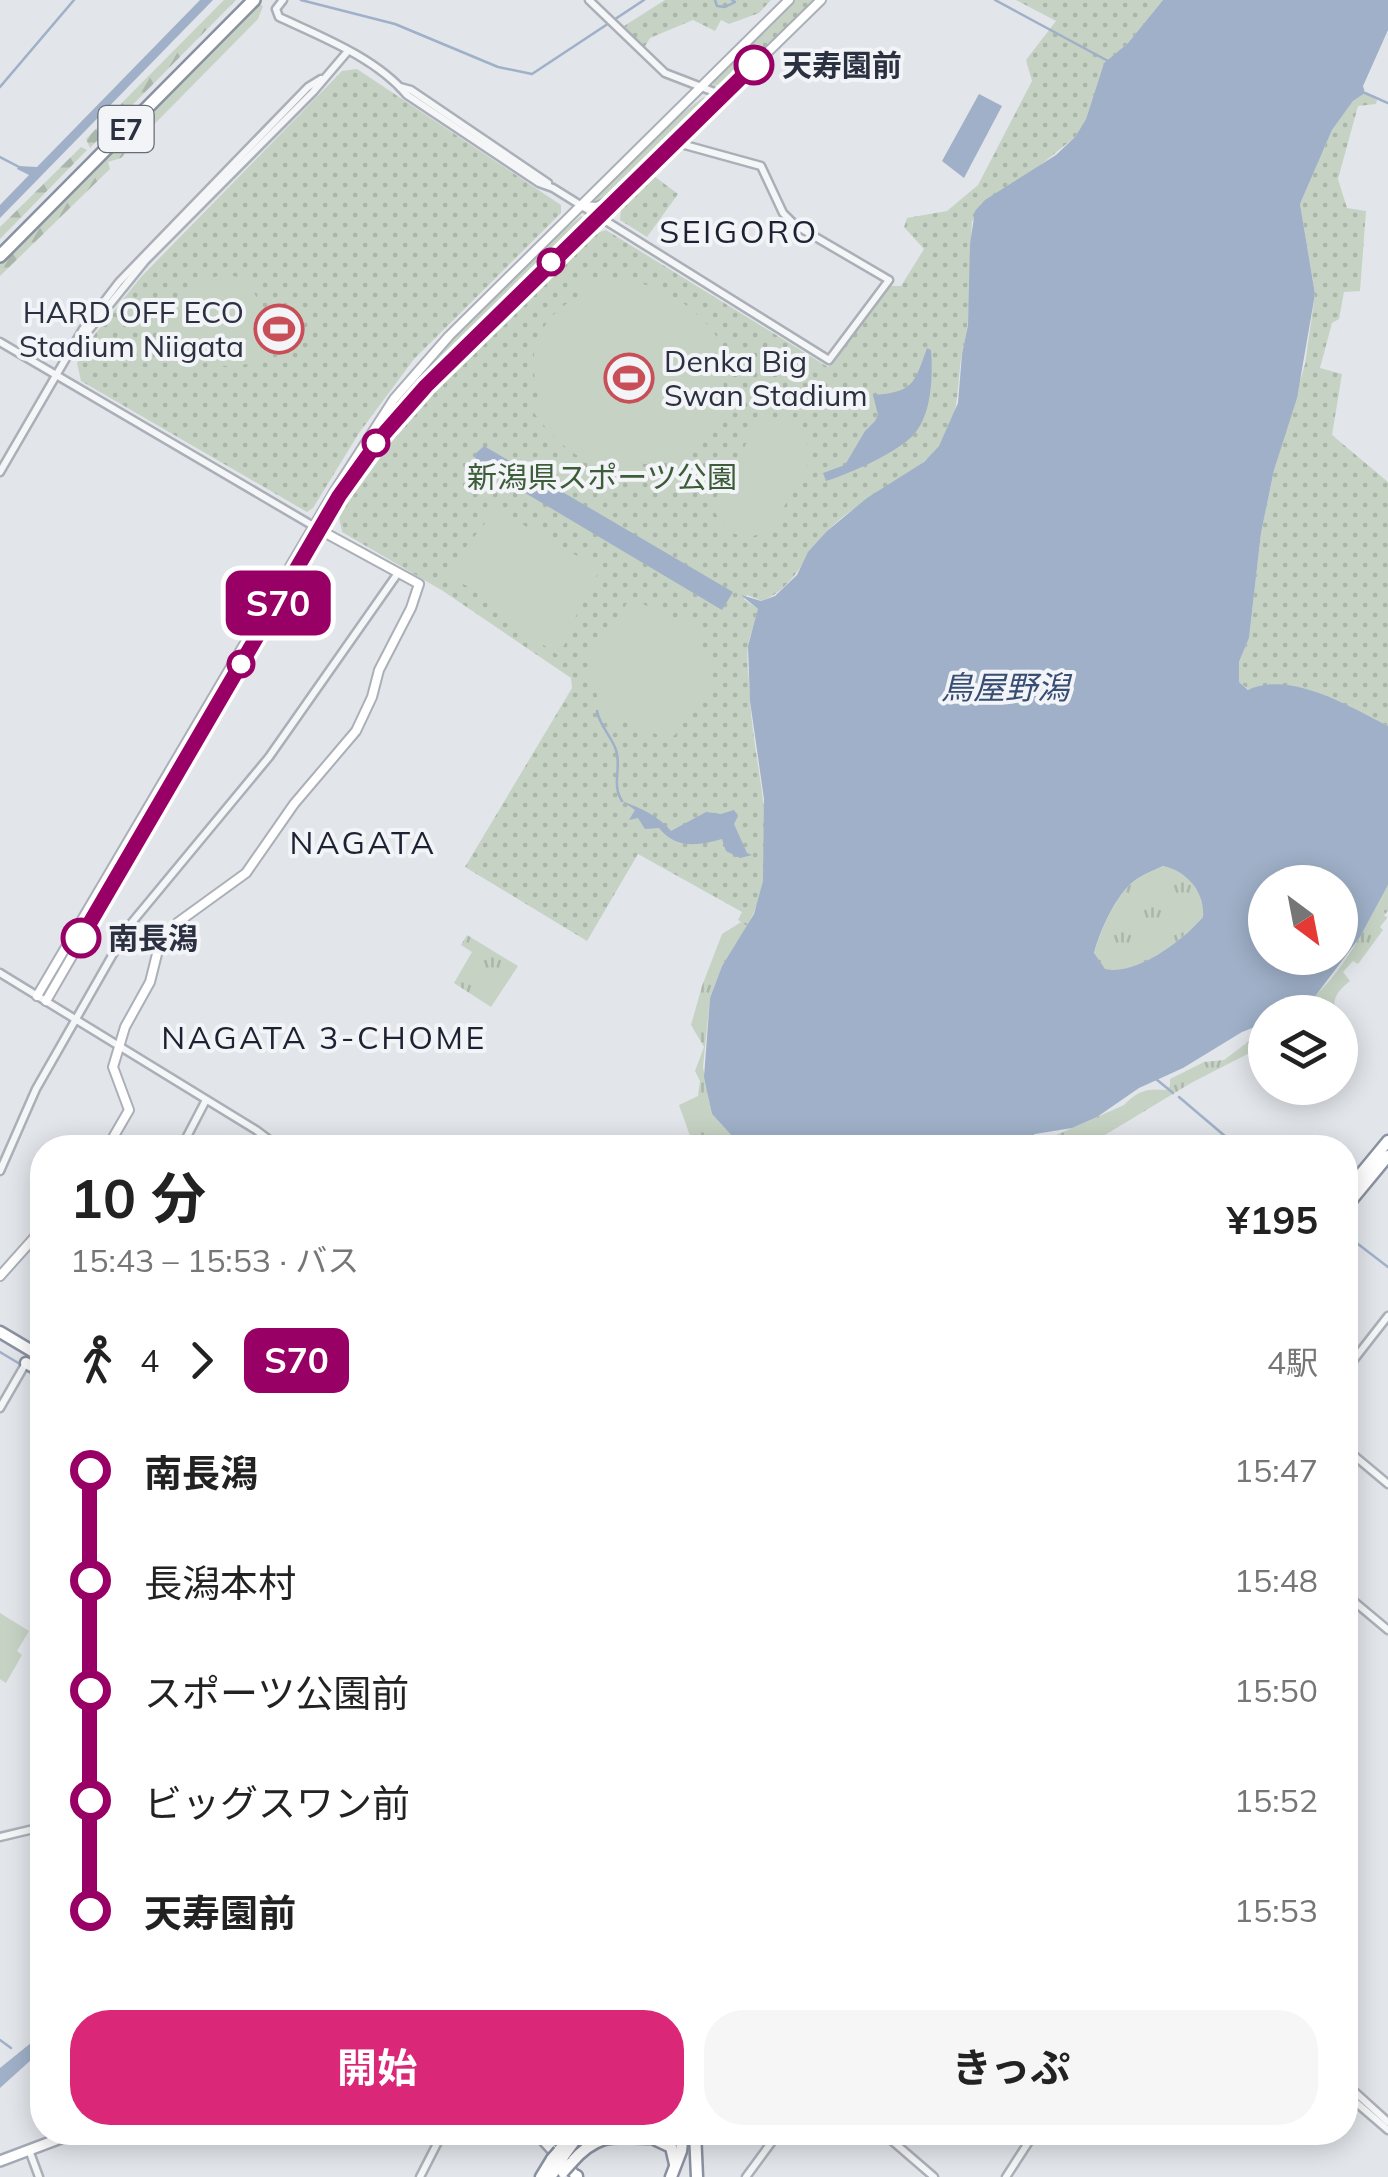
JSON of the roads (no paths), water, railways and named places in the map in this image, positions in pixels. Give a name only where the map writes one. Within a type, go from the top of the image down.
[{"type":"highway","name":"E7","points":[[0,246],[251,1]]},
{"type":"highway","name":"E7","points":[[0,256],[251,1]]},
{"type":"highway","points":[[1358,1182],[1388,1138]]},
{"type":"highway","points":[[1358,1189],[1388,1158]]},
{"type":"highway","points":[[0,1336],[30,1348]]},
{"type":"highway","points":[[25,1365],[30,1367]]},
{"type":"highway","points":[[540,2177],[592,2145]]},
{"type":"highway","points":[[669,2145],[675,2164]]},
{"type":"highway","points":[[671,2177],[678,2145]]},
{"type":"highway","points":[[695,2145],[697,2177]]},
{"type":"highway","points":[[550,2177],[561,2163]]},
{"type":"main road","points":[[42,999],[374,428],[412,376],[788,0]]},
{"type":"main road","points":[[317,528],[357,468],[426,386],[821,0]]},
{"type":"main road","points":[[581,206],[597,207],[615,199]]},
{"type":"main road","points":[[561,226],[582,214],[597,216]]},
{"type":"main road","points":[[115,1135],[129,1110],[114,1074],[119,1046],[150,982],[157,949],[166,933],[246,873],[280,822],[363,719],[380,670],[406,620],[419,584],[317,528]]},
{"type":"main road","points":[[0,1276],[30,1242]]},
{"type":"main road","points":[[0,2161],[42,2145]]},
{"type":"main road","points":[[548,2145],[576,2177]]},
{"type":"street","points":[[588,0],[660,69],[722,95]]},
{"type":"street","points":[[282,1],[276,10],[279,17],[348,52],[400,86],[407,96],[539,182],[829,360],[889,280],[795,225],[783,213],[761,166],[672,142]]},
{"type":"street","points":[[0,472],[76,346],[145,261],[348,52]]},
{"type":"street","points":[[0,342],[317,528]]},
{"type":"street","points":[[0,1171],[36,1088],[138,912],[269,756],[398,573]]},
{"type":"street","points":[[0,973],[263,1135]]},
{"type":"street","points":[[188,1135],[206,1100]]},
{"type":"street","points":[[1358,1354],[1388,1316]]},
{"type":"street","points":[[0,1408],[25,1365]]},
{"type":"street","points":[[1358,1459],[1388,1484]]},
{"type":"street","points":[[1358,1605],[1388,1630]]},
{"type":"street","points":[[0,1836],[30,1830]]},
{"type":"street","points":[[1358,2095],[1388,2122]]},
{"type":"street","points":[[1358,2104],[1388,2130]]},
{"type":"street","points":[[420,2177],[436,2145]]},
{"type":"street","points":[[746,2177],[769,2145]]},
{"type":"street","points":[[897,2145],[934,2177]]},
{"type":"street","points":[[1006,2177],[1027,2145]]},
{"type":"street","points":[[29,2150],[39,2177]]},
{"type":"water","points":[[200,0],[213,0],[0,218],[0,205],[29,175],[17,169],[19,166],[37,167]]},
{"type":"water","name":"鳥屋野潟","points":[[1163,0],[1388,0],[1388,30],[1363,86],[1365,93],[1353,101],[1332,130],[1300,204],[1315,294],[1297,398],[1274,470],[1261,533],[1249,638],[1239,662],[1239,682],[1248,690],[1283,685],[1320,693],[1388,726],[1388,885],[1358,940],[1358,865],[1248,865],[1248,975],[1331,975],[1316,995],[1248,995],[1248,1030],[1072,1128],[1034,1135],[731,1135],[712,1114],[704,1077],[710,998],[722,966],[754,914],[763,881],[764,799],[750,701],[748,646],[758,609],[741,595],[761,601],[775,596],[797,575],[808,552],[827,531],[867,498],[924,462],[939,446],[958,403],[968,325],[975,211],[985,200],[1056,155],[1075,137],[1086,119],[1104,63],[1128,43]],"holes":[[[1163,866],[1180,873],[1198,891],[1203,917],[1184,936],[1145,962],[1118,970],[1105,969],[1094,953],[1104,925],[1127,887]]]},
{"type":"water","points":[[979,94],[1002,106],[964,178],[942,161]]},
{"type":"water","points":[[927,348],[931,350],[930,393],[925,415],[915,433],[887,454],[826,481],[823,473],[845,465],[875,421],[878,415],[873,395],[896,392],[910,384]]},
{"type":"water","points":[[484,446],[733,592],[722,610],[480,466],[474,455]]},
{"type":"water","points":[[622,801],[655,817],[671,831],[706,812],[721,814],[734,810],[738,816],[734,824],[747,853],[752,855],[740,858],[726,851],[722,839],[680,843],[659,828],[645,829],[638,818],[629,820],[635,810]]},
{"type":"water","points":[[30,2044],[30,2061],[0,2088],[0,2068]]},
{"type":"waterway","points":[[0,87],[74,0]]},
{"type":"waterway","points":[[301,0],[395,24],[498,67],[532,74],[644,0]]},
{"type":"waterway","points":[[715,0],[717,6],[725,7],[735,2],[732,0]]},
{"type":"waterway","points":[[995,0],[1108,61]]},
{"type":"waterway","points":[[1365,93],[1388,103]]},
{"type":"waterway","points":[[0,157],[21,168]]},
{"type":"waterway","points":[[597,711],[616,750],[617,788],[622,801]]},
{"type":"waterway","points":[[1156,1079],[1173,1093]]},
{"type":"waterway","points":[[1179,1097],[1224,1135]]},
{"type":"waterway","points":[[1358,1244],[1388,1267]]},
{"type":"waterway","points":[[0,1352],[20,1364]]},
{"type":"waterway","points":[[0,2040],[11,2048]]},
{"type":"place","name":"天寿園前","points":[[754,65]]},
{"type":"place","name":"HARD OFF ECO Stadium Niigata","points":[[279,329]]},
{"type":"place","name":"Denka Big Swan Stadium","points":[[629,378]]},
{"type":"place","name":"南長潟","points":[[81,938]]},
{"type":"district","name":"SEIGORO","points":[[739,231]]},
{"type":"district","name":"NAGATA","points":[[363,842]]},
{"type":"district","name":"NAGATA 3-CHOME","points":[[324,1037]]},
{"type":"park label","name":"新潟県スポーツ公園","points":[[602,477]]}]
